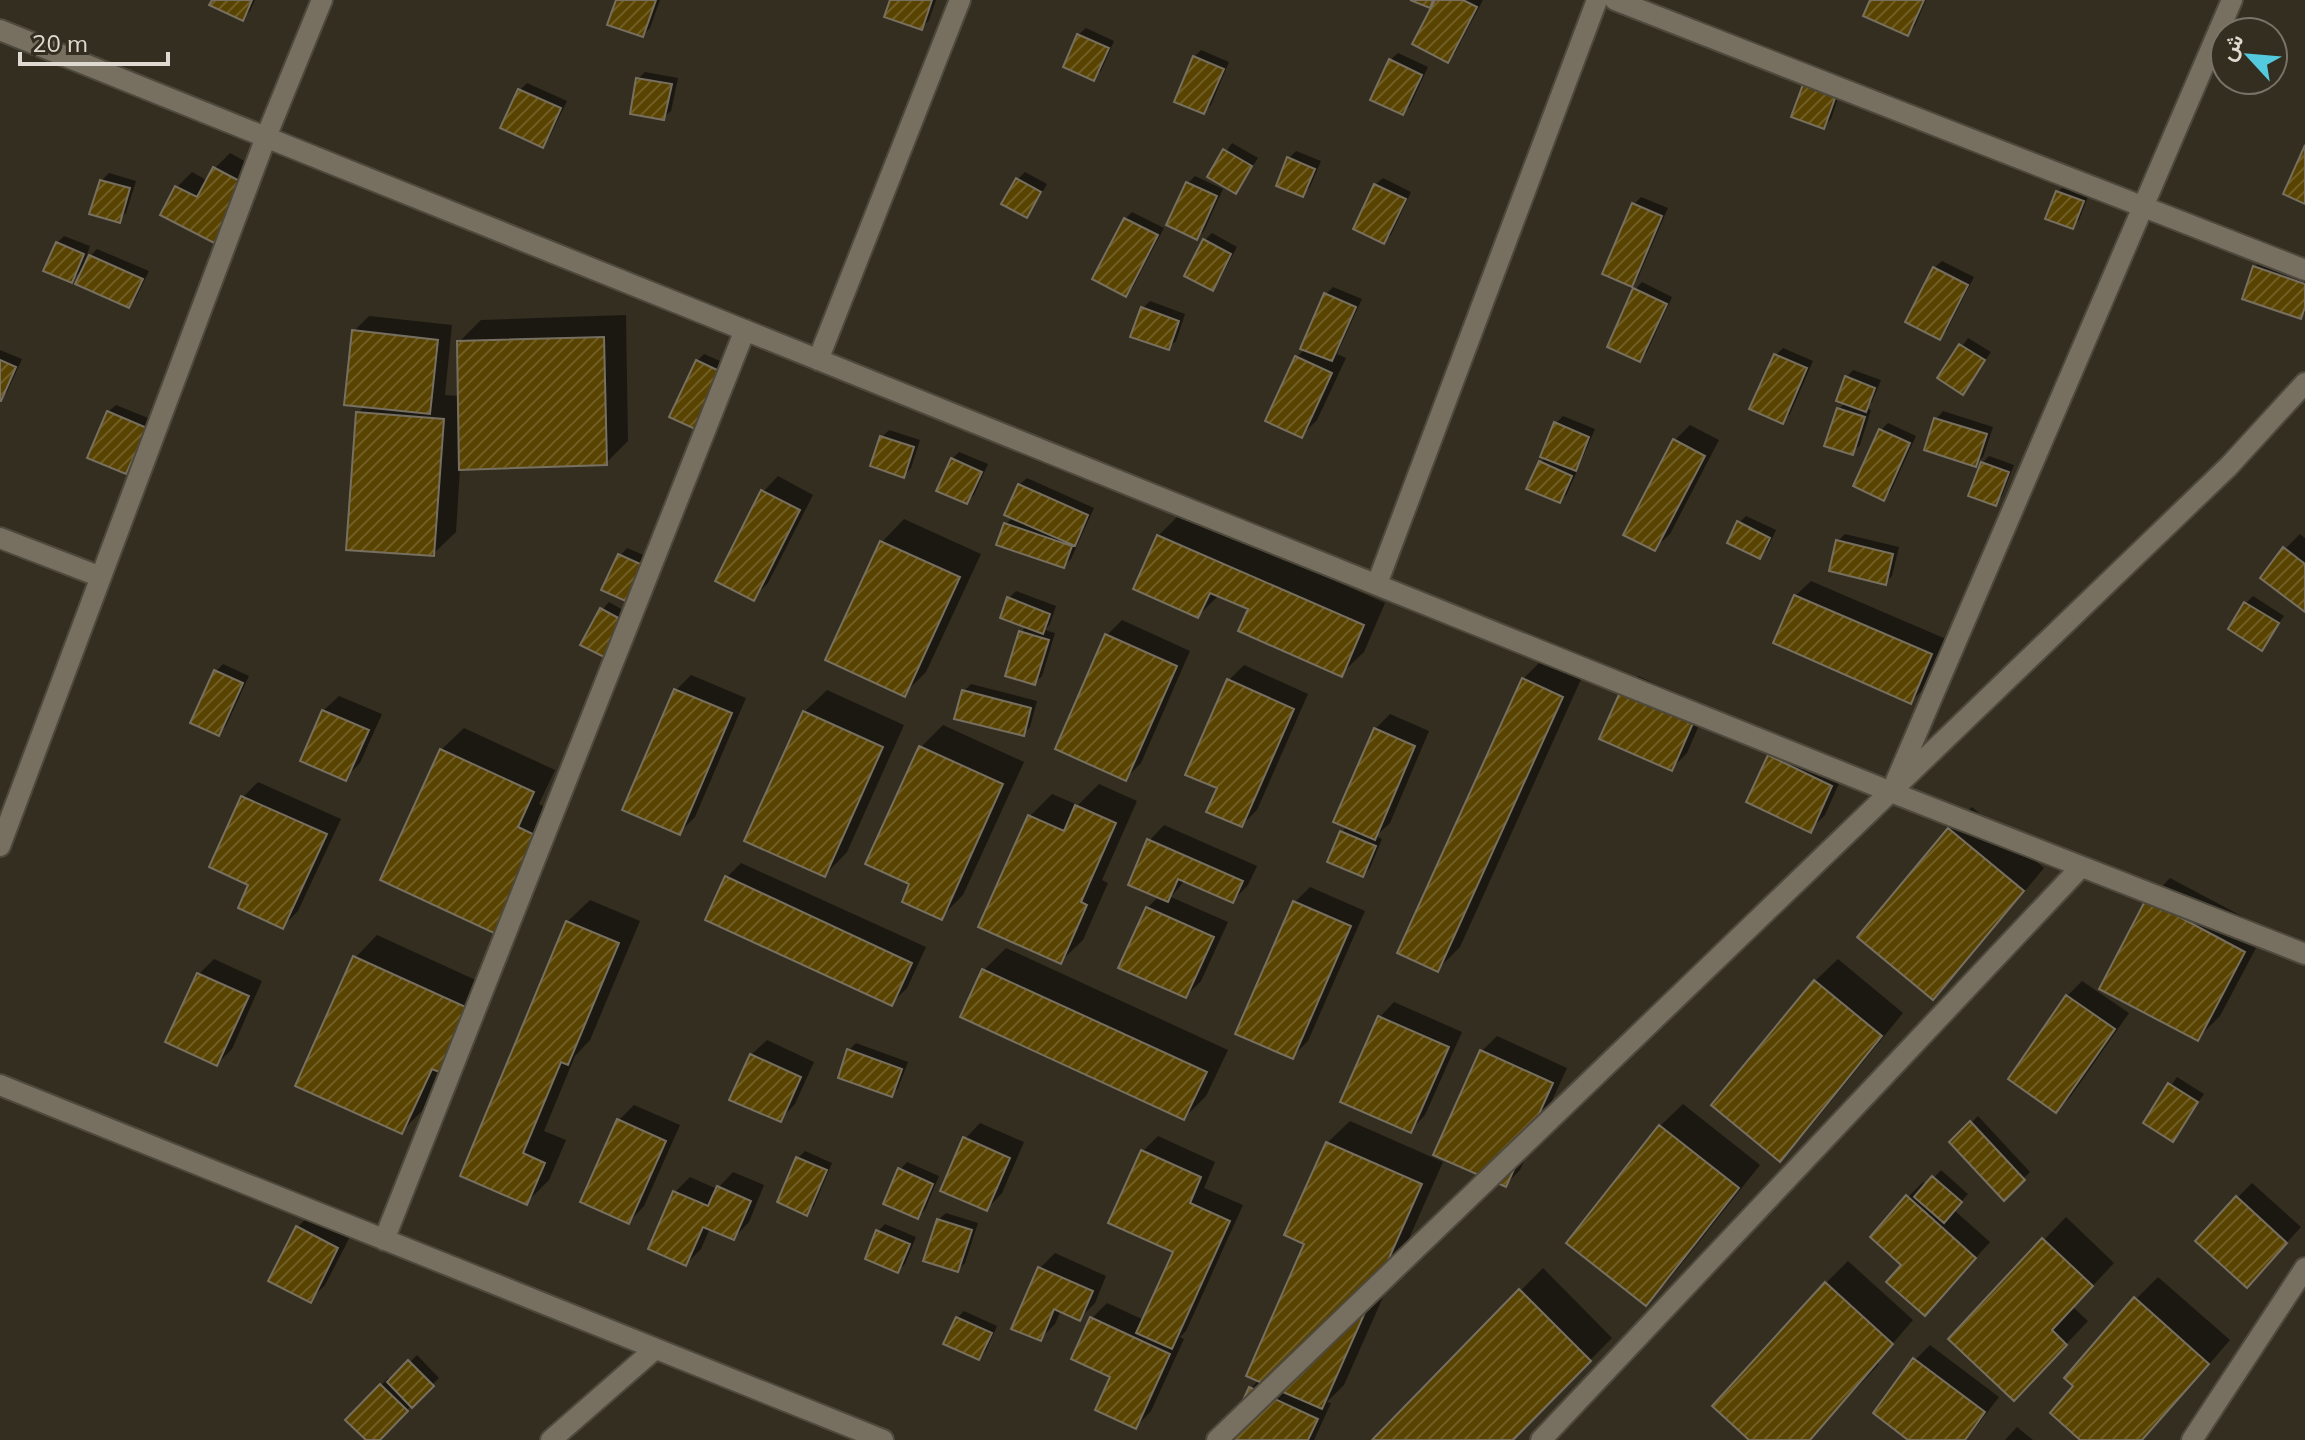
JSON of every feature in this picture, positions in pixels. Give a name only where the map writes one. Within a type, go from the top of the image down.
[{"type":"street","points":[[0,846],[266,137],[322,0]]},
{"type":"street","points":[[818,360],[960,0]]},
{"type":"street","points":[[1377,584],[1597,0]]},
{"type":"street","points":[[1615,0],[2305,270]]},
{"type":"street","points":[[1891,792],[2232,0]]},
{"type":"street","points":[[0,30],[1891,792],[2305,954]]},
{"type":"street","points":[[384,1240],[745,330]]},
{"type":"street","points":[[1217,1440],[2229,466],[2305,383]]},
{"type":"street","points":[[0,538],[101,577]]},
{"type":"street","points":[[1541,1440],[2081,867]]},
{"type":"street","points":[[0,1085],[883,1440]]},
{"type":"street","points":[[2192,1440],[2305,1268]]},
{"type":"street","points":[[551,1440],[655,1349]]},
{"type":"building","points":[[212,0],[252,0],[243,21],[209,5]]},
{"type":"building","points":[[616,0],[656,0],[643,37],[607,25]]},
{"type":"building","points":[[890,0],[932,0],[922,30],[884,17]]},
{"type":"building","points":[[1410,0],[1433,0],[1430,8]]},
{"type":"building","points":[[1435,0],[1463,0],[1477,7],[1448,63],[1412,44]]},
{"type":"building","points":[[1870,0],[1924,0],[1908,36],[1863,16]]},
{"type":"building","points":[[1077,34],[1109,48],[1094,81],[1063,67]]},
{"type":"building","points":[[1193,56],[1224,69],[1204,114],[1174,102]]},
{"type":"building","points":[[1389,59],[1422,75],[1403,115],[1370,100]]},
{"type":"building","points":[[636,78],[672,84],[664,120],[630,114]]},
{"type":"building","points":[[1805,79],[1838,90],[1824,129],[1791,117]]},
{"type":"building","points":[[518,89],[561,108],[543,148],[500,128]]},
{"type":"building","points":[[2305,145],[2305,204],[2283,194]]},
{"type":"building","points":[[1223,149],[1252,166],[1236,194],[1207,177]]},
{"type":"building","points":[[1287,157],[1315,169],[1303,197],[1276,186]]},
{"type":"building","points":[[213,167],[247,185],[216,244],[160,215],[175,186],[197,197]]},
{"type":"building","points":[[1016,178],[1041,192],[1027,218],[1001,204]]},
{"type":"building","points":[[100,180],[130,188],[120,223],[89,214]]},
{"type":"building","points":[[1186,182],[1217,196],[1197,240],[1166,225]]},
{"type":"building","points":[[1374,184],[1406,199],[1384,244],[1353,229]]},
{"type":"building","points":[[2056,191],[2084,201],[2073,229],[2045,219]]},
{"type":"building","points":[[1632,203],[1662,216],[1632,287],[1602,274]]},
{"type":"building","points":[[1124,218],[1158,235],[1126,297],[1092,279]]},
{"type":"building","points":[[1203,239],[1231,254],[1213,291],[1184,276]]},
{"type":"building","points":[[56,242],[84,254],[72,283],[43,271]]},
{"type":"building","points":[[89,255],[143,279],[129,308],[75,284]]},
{"type":"building","points":[[2253,266],[2305,284],[2305,307],[2301,319],[2242,299]]},
{"type":"building","points":[[1933,267],[1968,285],[1940,340],[1905,322]]},
{"type":"building","points":[[1633,288],[1667,304],[1640,362],[1607,347]]},
{"type":"building","points":[[1324,293],[1356,307],[1332,361],[1300,349]]},
{"type":"building","points":[[1141,307],[1179,321],[1169,350],[1130,337]]},
{"type":"building","points":[[352,330],[438,340],[430,414],[344,405]]},
{"type":"building","points":[[604,337],[607,465],[459,470],[457,341]]},
{"type":"building","points":[[1959,344],[1985,360],[1963,395],[1937,378]]},
{"type":"building","points":[[1774,354],[1807,368],[1783,424],[1749,409]]},
{"type":"building","points":[[1295,356],[1332,373],[1302,438],[1265,421]]},
{"type":"building","points":[[0,360],[16,367],[1,401],[0,401]]},
{"type":"building","points":[[696,360],[732,377],[706,434],[669,417]]},
{"type":"building","points":[[1845,376],[1875,388],[1866,412],[1836,401]]},
{"type":"building","points":[[1837,408],[1865,417],[1853,455],[1824,446]]},
{"type":"building","points":[[107,411],[147,428],[126,474],[87,458]]},
{"type":"building","points":[[356,412],[444,419],[434,556],[346,550]]},
{"type":"building","points":[[1934,418],[1987,434],[1976,467],[1924,450]]},
{"type":"building","points":[[1554,422],[1589,437],[1576,471],[1540,457]]},
{"type":"building","points":[[1879,429],[1910,443],[1884,501],[1853,486]]},
{"type":"building","points":[[880,436],[914,447],[904,478],[870,466]]},
{"type":"building","points":[[1673,439],[1705,456],[1655,551],[1623,535]]},
{"type":"building","points":[[951,458],[982,472],[967,504],[936,491]]},
{"type":"building","points":[[1539,461],[1572,476],[1560,503],[1526,489]]},
{"type":"building","points":[[1981,462],[2009,472],[1996,506],[1968,496]]},
{"type":"building","points":[[1018,484],[1088,515],[1075,546],[1004,515]]},
{"type":"building","points":[[761,490],[800,510],[754,601],[715,581]]},
{"type":"building","points":[[1737,521],[1770,538],[1760,559],[1727,543]]},
{"type":"building","points":[[1004,523],[1072,546],[1064,568],[996,545]]},
{"type":"building","points":[[1157,535],[1364,625],[1342,677],[1238,631],[1248,609],[1210,593],[1198,618],[1133,589]]},
{"type":"building","points":[[1836,540],[1893,554],[1886,585],[1829,571]]},
{"type":"building","points":[[880,541],[960,577],[905,697],[825,660]]},
{"type":"building","points":[[2283,547],[2305,564],[2305,612],[2260,578]]},
{"type":"building","points":[[618,554],[647,567],[630,603],[601,590]]},
{"type":"building","points":[[1794,595],[1932,654],[1911,704],[1773,643]]},
{"type":"building","points":[[1007,597],[1050,614],[1043,634],[1000,618]]},
{"type":"building","points":[[2244,602],[2279,623],[2262,651],[2228,629]]},
{"type":"building","points":[[600,608],[622,620],[604,657],[580,645]]},
{"type":"building","points":[[1019,631],[1049,640],[1035,685],[1005,676]]},
{"type":"building","points":[[1105,634],[1177,666],[1126,781],[1055,749]]},
{"type":"building","points":[[214,670],[243,683],[219,736],[190,723]]},
{"type":"building","points":[[1522,678],[1563,697],[1438,972],[1397,953]]},
{"type":"building","points":[[1227,679],[1294,709],[1242,827],[1206,812],[1217,788],[1185,775]]},
{"type":"building","points":[[674,689],[732,713],[680,835],[622,810]]},
{"type":"building","points":[[962,690],[1031,708],[1024,736],[954,719]]},
{"type":"building","points":[[1621,690],[1693,723],[1672,771],[1599,739]]},
{"type":"building","points":[[322,710],[369,730],[346,781],[300,761]]},
{"type":"building","points":[[803,711],[883,747],[825,877],[744,841]]},
{"type":"building","points":[[1374,728],[1415,746],[1375,840],[1333,822]]},
{"type":"building","points":[[919,746],[1003,784],[942,920],[902,902],[909,884],[865,864]]},
{"type":"building","points":[[440,749],[534,792],[518,827],[541,838],[496,934],[380,880]]},
{"type":"building","points":[[1768,755],[1832,786],[1811,833],[1746,802]]},
{"type":"building","points":[[241,796],[327,834],[283,929],[238,908],[248,885],[209,867]]},
{"type":"building","points":[[1075,805],[1116,823],[1081,902],[1087,905],[1061,964],[978,927],[1028,815],[1064,831]]},
{"type":"building","points":[[1948,828],[2024,891],[1933,1000],[1857,937]]},
{"type":"building","points":[[1340,831],[1376,846],[1363,877],[1327,862]]},
{"type":"building","points":[[1147,839],[1243,881],[1233,903],[1178,879],[1168,902],[1128,885]]},
{"type":"building","points":[[725,876],[912,963],[892,1006],[705,920]]},
{"type":"building","points":[[2146,899],[2245,952],[2198,1041],[2099,989]]},
{"type":"building","points":[[1293,901],[1351,926],[1293,1059],[1235,1034]]},
{"type":"building","points":[[1146,907],[1214,937],[1186,998],[1118,968]]},
{"type":"building","points":[[566,921],[619,943],[568,1065],[561,1062],[523,1153],[545,1163],[527,1205],[460,1176]]},
{"type":"building","points":[[353,956],[470,1009],[442,1073],[432,1069],[402,1134],[295,1086]]},
{"type":"building","points":[[982,969],[1207,1072],[1184,1120],[960,1017]]},
{"type":"building","points":[[197,973],[249,996],[217,1066],[165,1042]]},
{"type":"building","points":[[1814,980],[1882,1036],[1780,1162],[1711,1105]]},
{"type":"building","points":[[2066,995],[2115,1029],[2056,1113],[2008,1079]]},
{"type":"building","points":[[1378,1016],[1449,1047],[1411,1133],[1340,1102]]},
{"type":"building","points":[[847,1049],[902,1069],[892,1097],[838,1078]]},
{"type":"building","points":[[1480,1050],[1553,1083],[1506,1187],[1433,1155]]},
{"type":"building","points":[[750,1054],[801,1077],[781,1122],[729,1100]]},
{"type":"building","points":[[2168,1083],[2198,1102],[2173,1142],[2143,1123]]},
{"type":"building","points":[[617,1119],[666,1141],[629,1224],[580,1202]]},
{"type":"building","points":[[1970,1121],[2025,1180],[2004,1201],[1949,1142]]},
{"type":"building","points":[[1659,1125],[1739,1188],[1646,1306],[1566,1243]]},
{"type":"building","points":[[963,1137],[1010,1158],[987,1211],[940,1191]]},
{"type":"building","points":[[1326,1142],[1422,1184],[1322,1409],[1246,1376],[1304,1244],[1284,1235]]},
{"type":"building","points":[[1141,1150],[1201,1177],[1190,1203],[1230,1221],[1172,1349],[1136,1333],[1173,1252],[1108,1223]]},
{"type":"building","points":[[796,1157],[827,1170],[807,1216],[777,1202]]},
{"type":"building","points":[[898,1168],[933,1184],[918,1219],[883,1204]]},
{"type":"building","points":[[1932,1176],[1962,1202],[1944,1223],[1914,1197]]},
{"type":"building","points":[[717,1186],[751,1201],[734,1240],[703,1227],[686,1266],[648,1249],[673,1191],[708,1206]]},
{"type":"building","points":[[1906,1195],[1976,1258],[1925,1316],[1886,1282],[1901,1265],[1870,1237]]},
{"type":"building","points":[[2236,1196],[2287,1243],[2247,1288],[2195,1241]]},
{"type":"building","points":[[937,1219],[972,1230],[958,1272],[923,1261]]},
{"type":"building","points":[[296,1226],[338,1248],[311,1303],[268,1281]]},
{"type":"building","points":[[876,1230],[910,1244],[898,1273],[865,1259]]},
{"type":"building","points":[[2042,1238],[2093,1286],[2052,1330],[2067,1345],[2014,1401],[1948,1339]]},
{"type":"building","points":[[1038,1267],[1093,1291],[1080,1321],[1054,1309],[1041,1341],[1011,1329]]},
{"type":"building","points":[[1825,1282],[1893,1344],[1810,1440],[1749,1440],[1712,1406]]},
{"type":"building","points":[[1519,1289],[1591,1361],[1513,1440],[1372,1440]]},
{"type":"building","points":[[2134,1297],[2209,1364],[2142,1440],[2080,1440],[2050,1413],[2073,1386],[2064,1378]]},
{"type":"building","points":[[956,1317],[992,1333],[979,1360],[943,1344]]},
{"type":"building","points":[[1090,1317],[1170,1354],[1136,1429],[1095,1410],[1110,1377],[1071,1359]]},
{"type":"building","points":[[1913,1358],[1985,1412],[1965,1440],[1908,1440],[1873,1413]]},
{"type":"building","points":[[408,1360],[434,1386],[412,1408],[387,1382]]},
{"type":"building","points":[[380,1384],[408,1411],[380,1440],[366,1440],[345,1420]]},
{"type":"building","points":[[1249,1387],[1318,1419],[1308,1440],[1225,1440]]}]
